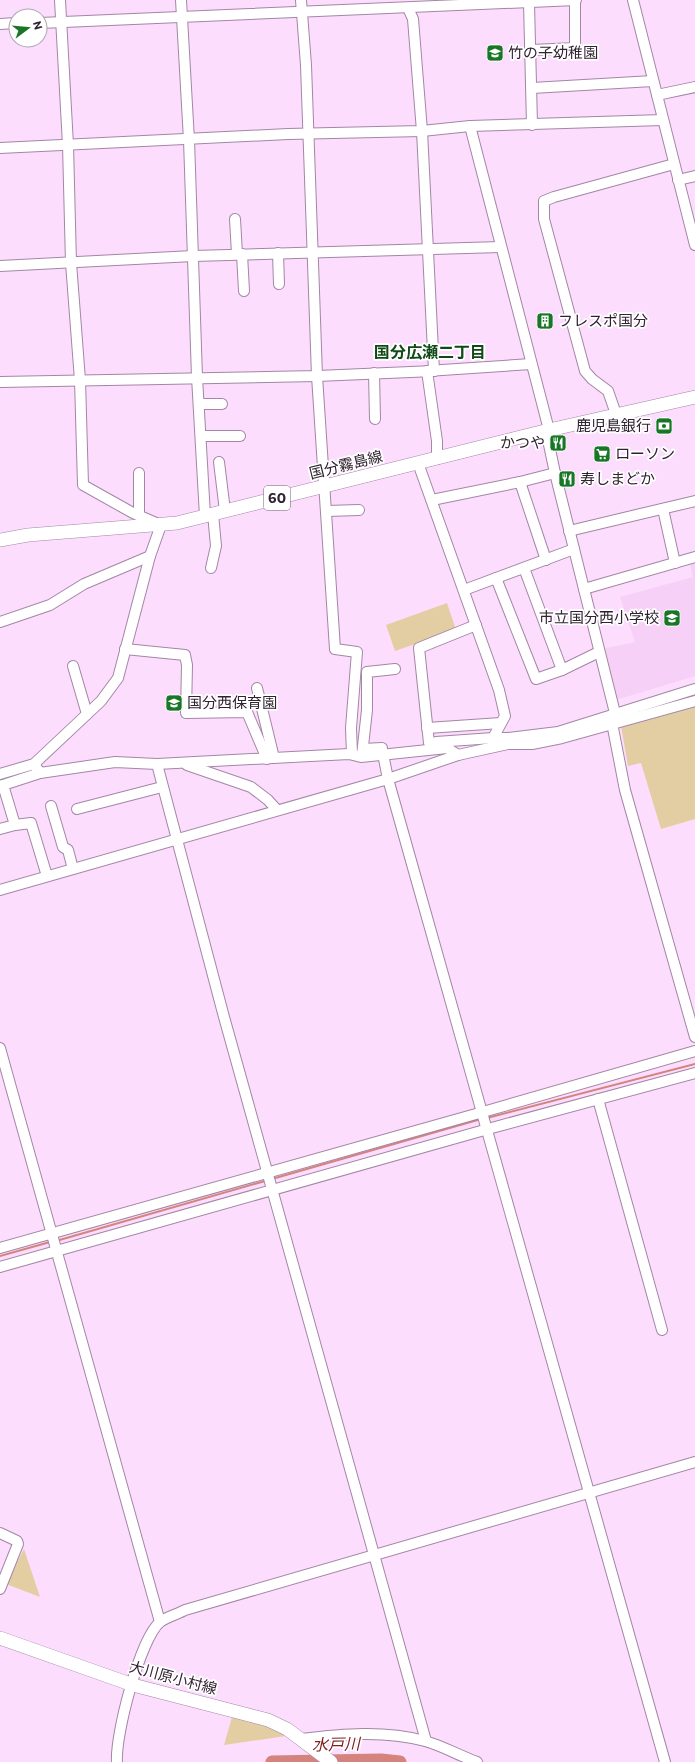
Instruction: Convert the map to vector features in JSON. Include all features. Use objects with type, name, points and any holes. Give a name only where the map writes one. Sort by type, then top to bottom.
[{"type":"main road","name":"国分霧島線","points":[[0,540],[28,535],[161,525],[214,514],[549,430],[695,397]]},
{"type":"main road","name":"大川原小村線","points":[[0,1638],[133,1685],[268,1720],[287,1729],[331,1762]]},
{"type":"street","points":[[0,774],[34,764],[101,701],[118,678],[150,556],[161,525],[139,516],[83,485],[80,380],[71,263],[68,145],[60,0]]},
{"type":"street","points":[[181,0],[189,140],[197,377],[201,436],[214,514],[216,546],[211,568]]},
{"type":"street","points":[[301,0],[308,134],[317,376],[336,649],[357,652],[351,728],[359,754]]},
{"type":"street","points":[[48,22],[575,0],[575,48],[532,50]]},
{"type":"street","points":[[633,0],[695,245]]},
{"type":"street","points":[[529,2],[532,50],[532,125]]},
{"type":"street","points":[[408,8],[413,19],[422,131],[434,371]]},
{"type":"street","points":[[532,88],[653,81]]},
{"type":"street","points":[[657,95],[695,87]]},
{"type":"street","points":[[0,148],[308,134],[422,131],[470,126],[663,120]]},
{"type":"street","points":[[470,126],[549,430],[548,440],[555,473],[599,652],[613,718],[625,790],[695,1037]]},
{"type":"street","points":[[616,414],[608,391],[592,379],[585,371],[544,219],[544,201],[674,164]]},
{"type":"street","points":[[678,180],[695,176]]},
{"type":"street","points":[[235,219],[244,291]]},
{"type":"street","points":[[0,266],[239,254],[501,247]]},
{"type":"street","points":[[278,253],[279,284]]},
{"type":"street","points":[[0,382],[197,377],[317,376],[434,371],[531,364]]},
{"type":"street","points":[[434,371],[427,371],[437,441],[437,459]]},
{"type":"street","points":[[374,373],[375,418]]},
{"type":"street","points":[[199,404],[222,404]]},
{"type":"street","points":[[201,436],[240,436]]},
{"type":"street","points":[[214,514],[219,462]]},
{"type":"street","points":[[418,463],[499,690],[504,716],[493,738]]},
{"type":"street","points":[[432,500],[520,482],[555,473]]},
{"type":"street","points":[[139,474],[139,516]]},
{"type":"street","points":[[520,482],[546,560]]},
{"type":"street","points":[[569,531],[695,501]]},
{"type":"street","points":[[663,509],[676,563]]},
{"type":"street","points":[[327,511],[359,510]]},
{"type":"street","points":[[464,590],[574,549]]},
{"type":"street","points":[[0,622],[50,605],[84,584],[150,556]]},
{"type":"street","points":[[584,589],[695,557]]},
{"type":"street","points":[[524,568],[562,670]]},
{"type":"street","points":[[496,578],[536,678],[562,670],[599,652]]},
{"type":"street","points":[[429,743],[419,648],[476,625]]},
{"type":"street","points":[[125,649],[184,656],[187,665],[186,713],[247,712],[271,759]]},
{"type":"street","points":[[73,666],[87,714]]},
{"type":"street","points":[[359,754],[367,710],[367,672],[395,669]]},
{"type":"street","points":[[257,688],[271,759]]},
{"type":"street","points":[[15,825],[1,786],[40,773],[115,762],[157,764],[175,762],[383,754],[493,738],[532,744],[562,738],[695,689]]},
{"type":"street","points":[[613,718],[695,701]]},
{"type":"street","points":[[427,728],[501,723]]},
{"type":"street","points":[[0,888],[73,869],[388,779],[458,755],[508,741]]},
{"type":"street","points":[[359,754],[429,743],[447,744],[458,755]]},
{"type":"street","points":[[383,754],[388,779],[664,1762]]},
{"type":"street","points":[[175,762],[195,766],[251,788],[268,800],[277,810]]},
{"type":"street","points":[[34,764],[40,773]]},
{"type":"street","points":[[157,764],[176,840],[268,1175],[426,1741]]},
{"type":"street","points":[[77,809],[162,787]]},
{"type":"street","points":[[51,806],[63,847],[68,850],[73,869]]},
{"type":"street","points":[[0,829],[31,823],[47,876]]},
{"type":"street","points":[[0,1048],[4,1081],[53,1235],[160,1622]]},
{"type":"street","points":[[0,1248],[53,1235],[268,1175],[483,1114],[695,1051]]},
{"type":"street","points":[[0,1267],[487,1128],[695,1073]]},
{"type":"street","points":[[598,1099],[662,1330]]},
{"type":"street","points":[[117,1757],[123,1715],[145,1643],[160,1622],[185,1610],[695,1462]]},
{"type":"street","points":[[0,1533],[18,1544],[0,1589]]},
{"type":"street","points":[[303,1741],[341,1734],[381,1734],[426,1741],[477,1762]]},
{"type":"shaded area","points":[[695,560],[695,676],[616,700],[602,649],[635,642],[620,597],[693,577],[689,561]]},
{"type":"shaded area","points":[[447,603],[456,630],[395,651],[386,625]]},
{"type":"shaded area","points":[[695,706],[695,819],[661,829],[641,763],[628,766],[621,726]]},
{"type":"shaded area","points":[[24,1549],[40,1597],[6,1584]]},
{"type":"shaded area","points":[[232,1717],[270,1727],[286,1736],[224,1745]]},
{"type":"waterway","points":[[487,1118],[695,1064]]},
{"type":"waterway","points":[[272,1179],[481,1119]]},
{"type":"waterway","points":[[56,1241],[265,1181]]},
{"type":"waterway","points":[[0,1256],[50,1242]]},
{"type":"waterway","name":"水戸川","points":[[272,1762],[381,1760],[400,1762]]},
{"type":"place","name":"竹の子幼稚園","points":[[495,53]]},
{"type":"place","name":"フレスポ国分","points":[[545,321]]},
{"type":"place","name":"鹿児島銀行","points":[[664,426]]},
{"type":"place","name":"かつや","points":[[558,443]]},
{"type":"place","name":"ローソン","points":[[602,454]]},
{"type":"place","name":"寿しまどか","points":[[567,479]]},
{"type":"place","name":"市立国分西小学校","points":[[672,618]]},
{"type":"place","name":"国分西保育園","points":[[174,703]]},
{"type":"district","name":"国分広瀬二丁目","points":[[430,352]]}]
